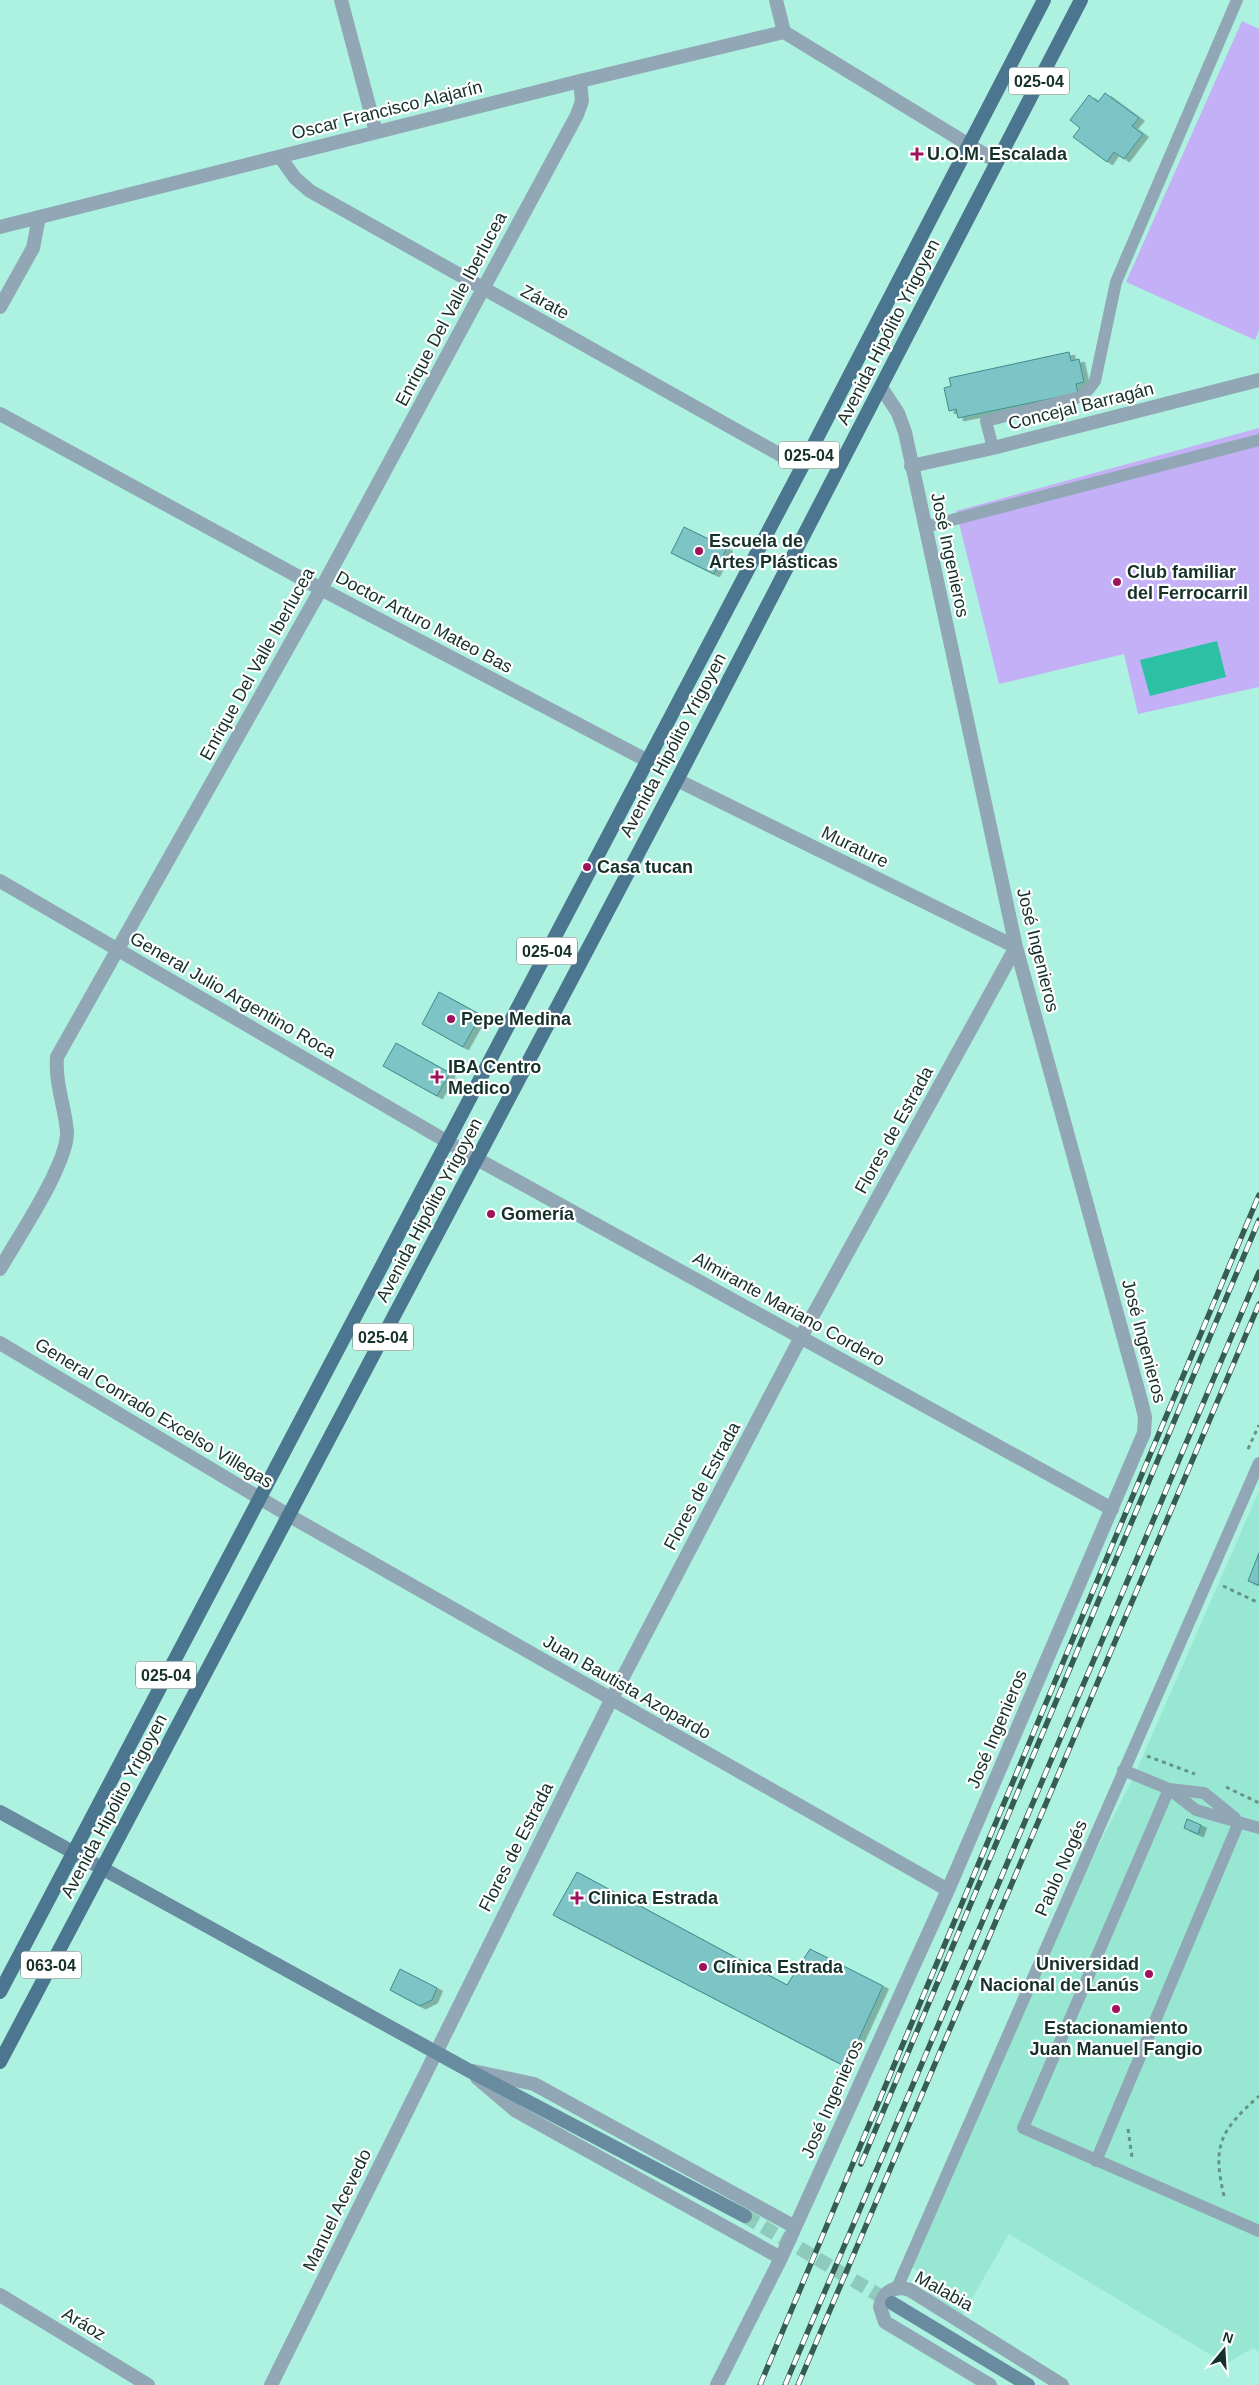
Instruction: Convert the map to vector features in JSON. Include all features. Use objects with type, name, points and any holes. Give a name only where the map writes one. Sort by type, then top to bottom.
[{"type":"main road","name":"Avenida Hipólito Yrigoyen","points":[[0,1992],[648,761],[1044,0]]},
{"type":"main road","name":"Avenida Hipólito Yrigoyen","points":[[0,2062],[677,780],[1081,0]]},
{"type":"main road","points":[[0,1812],[468,2070],[745,2216]]},
{"type":"main road","name":"Malabia","points":[[892,2303],[1028,2385]]},
{"type":"street","points":[[341,0],[376,132]]},
{"type":"street","points":[[776,0],[784,32],[969,147],[997,162]]},
{"type":"street","name":"Oscar Francisco Alajarín","points":[[0,227],[580,80],[784,32]]},
{"type":"street","name":"Enrique Del Valle Iberlucea","points":[[0,1269],[52,1178],[64,1152],[67,1132],[56,1071],[57,1057],[321,589],[577,115],[582,100],[580,80]]},
{"type":"street","name":"Zárate","points":[[280,156],[295,178],[310,192],[802,467]]},
{"type":"street","points":[[0,307],[33,248],[39,217]]},
{"type":"street","name":"Concejal Barragán","points":[[911,466],[993,448],[1259,380]]},
{"type":"street","name":"José Ingenieros","points":[[718,2385],[781,2258],[948,1890],[1144,1433],[1145,1417],[1016,947],[905,432],[900,419],[881,387]]},
{"type":"street","name":"Doctor Arturo Mateo Bas","points":[[0,414],[321,589],[648,761]]},
{"type":"street","name":"Murature","points":[[677,780],[1016,947]]},
{"type":"street","name":"General Julio Argentino Roca","points":[[0,881],[447,1141]]},
{"type":"street","name":"Flores de Estrada","points":[[436,2051],[611,1700],[801,1337],[1016,947]]},
{"type":"street","name":"Almirante Mariano Cordero","points":[[447,1141],[1112,1509]]},
{"type":"street","name":"General Conrado Excelso Villegas","points":[[0,1343],[288,1515]]},
{"type":"street","name":"Juan Bautista Azopardo","points":[[288,1515],[948,1890]]},
{"type":"street","name":"Manuel Acevedo","points":[[271,2385],[436,2051]]},
{"type":"street","points":[[468,2070],[534,2084],[795,2227]]},
{"type":"street","points":[[468,2070],[516,2112],[781,2258]]},
{"type":"street","name":"Malabia","points":[[990,2385],[884,2322],[880,2307],[885,2294],[897,2288],[910,2290],[1062,2385]]},
{"type":"street","name":"Aráoz","points":[[0,2295],[148,2385]]},
{"type":"lane","points":[[993,448],[986,421],[1080,397],[1089,390],[1094,381],[1116,282],[1237,0]]},
{"type":"lane","points":[[924,527],[1259,440]]},
{"type":"lane","name":"Pablo Nogés","points":[[897,2288],[1259,1463]]},
{"type":"lane","points":[[1123,1770],[1169,1789],[1196,1810],[1259,1828]]},
{"type":"lane","points":[[1169,1789],[1204,1793],[1239,1822]]},
{"type":"lane","points":[[1169,1789],[1023,2128],[1259,2231]]},
{"type":"lane","points":[[1096,2161],[1239,1822]]},
{"type":"path","points":[[1219,1584],[1259,1602]]},
{"type":"path","points":[[1224,2196],[1220,2179],[1218,2153],[1222,2137],[1241,2112],[1259,2096]]},
{"type":"path","points":[[1123,2097],[1132,2158]]},
{"type":"path","points":[[1215,2193],[1233,2200]]},
{"type":"shaded area","points":[[1242,21],[1259,29],[1259,330],[1255,340],[1126,282]]},
{"type":"shaded area","name":"Club familiar del Ferrocarril","points":[[1259,428],[1259,687],[1138,714],[1124,654],[999,684],[956,511]]},
{"type":"shaded area","points":[[1217,641],[1226,677],[1150,696],[1140,660]]},
{"type":"shaded area","name":"Universidad Nacional de Lanús","points":[[1259,1491],[1259,2352],[1253,2348],[1226,2364],[1009,2234],[961,2318],[929,2298],[933,2280],[910,2266],[1069,1903],[1135,1774]]},
{"type":"building","points":[[1105,93],[1139,118],[1132,126],[1143,134],[1124,159],[1114,152],[1107,162],[1073,137],[1080,128],[1070,120],[1089,95],[1098,102]]},
{"type":"building","points":[[1069,352],[1071,361],[1079,359],[1084,382],[1076,384],[1078,393],[958,418],[956,409],[949,411],[944,388],[951,386],[949,378]]},
{"type":"building","name":"Escuela de Artes Plásticas","points":[[684,527],[727,548],[714,574],[671,553]]},
{"type":"building","name":"Pepe Medina","points":[[439,992],[481,1015],[463,1047],[422,1024]]},
{"type":"building","points":[[396,1043],[450,1073],[437,1096],[383,1066]]},
{"type":"building","points":[[1259,1553],[1259,1585],[1248,1581]]},
{"type":"building","points":[[1187,1819],[1201,1825],[1198,1834],[1184,1828]]},
{"type":"building","name":"Clínica Estrada","points":[[577,1872],[787,1985],[810,1949],[883,1986],[846,2067],[553,1915]]},
{"type":"building","points":[[400,1969],[437,1988],[432,2000],[420,2006],[390,1990]]},
{"type":"tunnel","points":[[745,2216],[892,2303]]},
{"type":"railway","points":[[760,2385],[1259,1195]]},
{"type":"railway","points":[[861,2164],[1259,1220]]},
{"type":"railway","points":[[785,2385],[1259,1272]]},
{"type":"railway","points":[[798,2385],[1259,1304]]},
{"type":"place","name":"U.O.M. Escalada","points":[[917,154]]},
{"type":"place","name":"Escuela de Artes Plásticas","points":[[699,551]]},
{"type":"place","name":"Club familiar del Ferrocarril","points":[[1117,582]]},
{"type":"place","name":"Casa tucan","points":[[587,867]]},
{"type":"place","name":"Pepe Medina","points":[[451,1019]]},
{"type":"place","name":"IBA Centro Medico","points":[[437,1077]]},
{"type":"place","name":"Gomería","points":[[491,1214]]},
{"type":"place","name":"Clinica Estrada","points":[[577,1898]]},
{"type":"place","name":"Clínica Estrada","points":[[703,1967]]},
{"type":"place","name":"Universidad Nacional de Lanús","points":[[1149,1974]]},
{"type":"place","name":"Estacionamiento Juan Manuel Fangio","points":[[1116,2009]]}]
